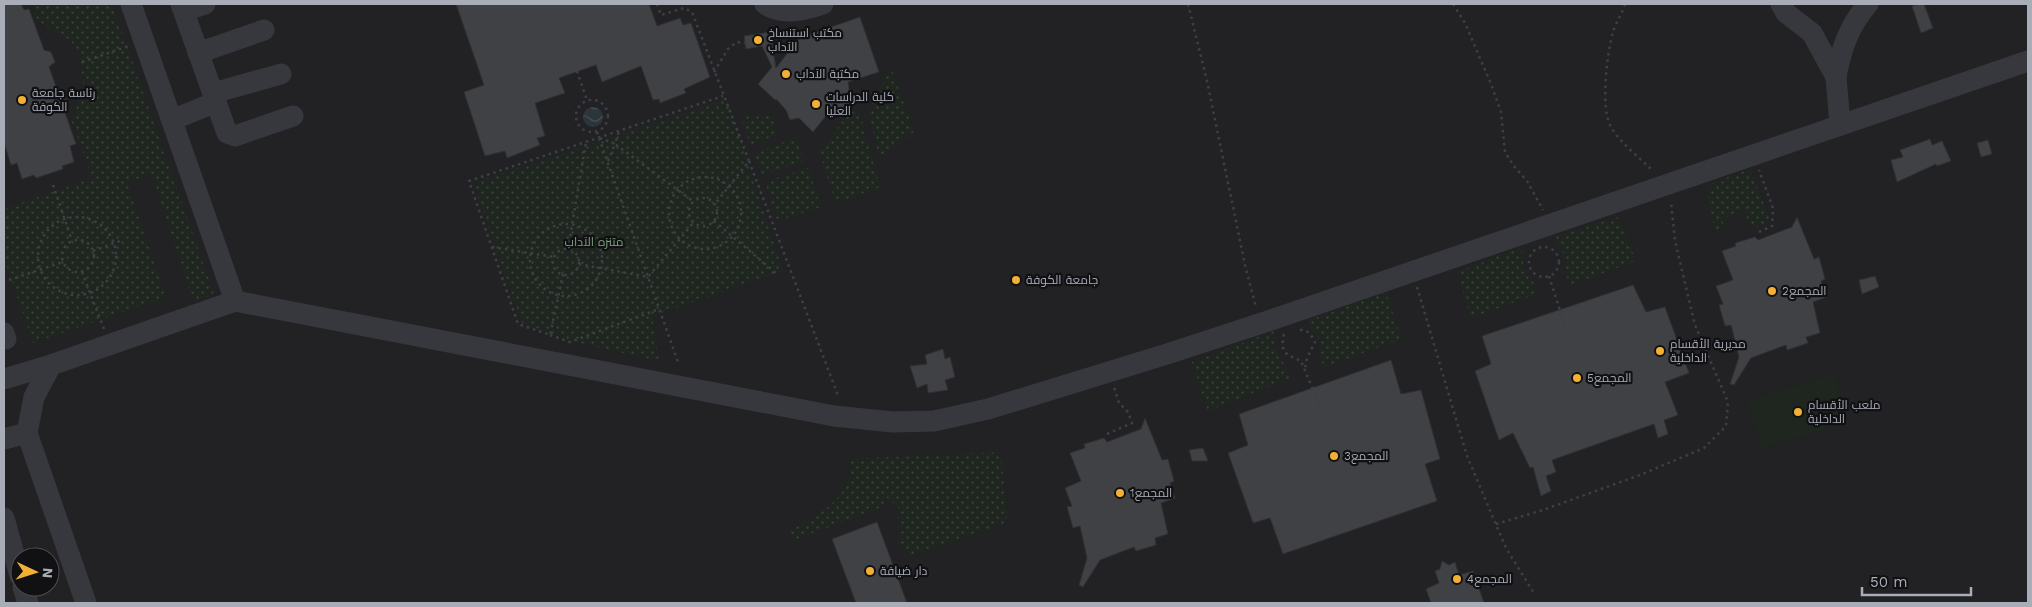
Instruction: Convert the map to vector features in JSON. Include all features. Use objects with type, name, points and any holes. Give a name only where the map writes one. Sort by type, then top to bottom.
[{"type":"street","points":[[131,4],[235,301]]},
{"type":"street","points":[[205,4],[182,8],[227,133],[231,136],[293,116]]},
{"type":"street","points":[[765,4],[771,8],[788,12],[823,4]]},
{"type":"street","points":[[1780,4],[1786,13],[1812,33],[1836,77]]},
{"type":"street","points":[[1840,124],[1836,77],[1840,53],[1849,30],[1868,4]]},
{"type":"street","points":[[198,53],[264,30]]},
{"type":"street","points":[[4,379],[51,365],[235,301],[834,416],[893,422],[934,421],[988,409],[1167,354],[2028,61]]},
{"type":"street","points":[[172,120],[214,98],[281,74]]},
{"type":"street","points":[[51,365],[34,397],[27,433],[86,603]]},
{"type":"street","points":[[4,439],[27,433]]},
{"type":"street","points":[[4,518],[12,547]]},
{"type":"path","points":[[657,4],[661,14],[684,8],[692,12],[841,403]]},
{"type":"path","points":[[1188,4],[1207,81],[1245,265],[1261,323]]},
{"type":"path","points":[[1453,4],[1465,23],[1501,112],[1505,152],[1536,196],[1550,225]]},
{"type":"path","points":[[1496,524],[1543,510],[1649,471],[1704,448],[1726,426],[1728,402],[1696,325],[1675,241],[1669,184],[1623,142],[1610,126],[1605,106],[1606,80],[1613,32],[1625,4]]},
{"type":"path","points":[[82,62],[144,41]]},
{"type":"path","points":[[714,72],[728,48],[737,42],[745,43]]},
{"type":"path","points":[[577,71],[587,100]]},
{"type":"path","points":[[659,309],[570,342],[518,324],[469,181],[723,96]]},
{"type":"path","points":[[587,100],[598,101],[603,104],[608,114],[606,125],[597,132],[582,130],[576,121],[576,111],[582,102],[587,100]]},
{"type":"path","points":[[607,161],[619,131]]},
{"type":"path","points":[[597,132],[679,365]]},
{"type":"path","points":[[599,137],[615,144],[694,202]]},
{"type":"path","points":[[568,249],[586,142]]},
{"type":"path","points":[[715,204],[749,161]]},
{"type":"path","points":[[1758,168],[1762,173],[1773,208],[1772,226],[1759,232]]},
{"type":"path","points":[[700,177],[713,178],[729,186],[738,199],[740,212],[738,225],[732,236],[720,245],[707,248],[693,246],[680,238],[672,226],[669,211],[673,196],[677,190],[688,181],[700,177]]},
{"type":"path","points":[[53,185],[72,241]]},
{"type":"path","points":[[702,198],[711,200],[715,204],[717,212],[714,221],[707,226],[694,222],[691,219],[690,210],[694,202],[702,198]]},
{"type":"path","points":[[81,217],[93,220],[104,227],[115,243],[116,263],[112,275],[104,286],[91,294],[81,296],[68,295],[56,290],[46,281],[40,270],[38,257],[40,244],[46,232],[64,219],[81,217]]},
{"type":"path","points":[[714,221],[777,274]]},
{"type":"path","points":[[648,277],[694,222]]},
{"type":"path","points":[[558,225],[572,225],[585,230],[595,240],[601,254],[601,268],[594,282],[582,293],[566,297],[558,296],[546,290],[536,281],[530,268],[530,253],[536,240],[545,231],[558,225]]},
{"type":"path","points":[[93,251],[123,240]]},
{"type":"path","points":[[72,241],[84,241],[93,251],[93,262],[87,270],[82,272],[68,269],[63,262],[63,251],[72,241]]},
{"type":"path","points":[[492,246],[554,257]]},
{"type":"path","points":[[1545,247],[1554,251],[1559,260],[1558,270],[1549,276],[1541,277],[1530,268],[1530,258],[1535,250],[1545,247]]},
{"type":"path","points":[[572,250],[578,256],[579,264],[575,271],[563,274],[554,266],[554,257],[560,251],[572,250]]},
{"type":"path","points":[[9,280],[63,262]]},
{"type":"path","points":[[579,264],[648,277]]},
{"type":"path","points":[[1413,271],[1468,456],[1506,548],[1535,595]]},
{"type":"path","points":[[82,272],[109,345]]},
{"type":"path","points":[[550,335],[563,274]]},
{"type":"path","points":[[1549,276],[1569,338]]},
{"type":"path","points":[[1295,330],[1303,330],[1312,335],[1316,342],[1307,358],[1305,370]]},
{"type":"path","points":[[1289,332],[1284,333],[1282,345],[1284,353],[1290,358],[1301,360],[1326,421]]},
{"type":"path","points":[[1107,434],[1132,423],[1128,412],[1119,403],[1114,386]]},
{"type":"shaded area","name":"جامعة الكوفة","points":[[4,4],[2028,4],[2028,603],[4,603]]},
{"type":"green space","points":[[31,4],[112,4],[214,294],[193,302],[152,174],[127,183],[166,297],[33,343],[4,258],[4,209],[92,178],[72,122],[80,93],[84,89],[80,56],[70,39],[64,38],[37,20]]},
{"type":"green space","points":[[891,68],[914,132],[879,157],[868,111]]},
{"type":"green space","name":"متنزه الآداب","points":[[727,99],[783,271],[652,316],[659,361],[575,342],[522,323],[473,183]]},
{"type":"green space","points":[[856,109],[859,110],[880,187],[836,203],[819,152],[848,114]]},
{"type":"green space","points":[[741,115],[772,116],[777,135],[750,145]]},
{"type":"green space","points":[[796,137],[805,161],[766,174],[761,173],[753,154]]},
{"type":"green space","points":[[808,168],[821,207],[777,221],[766,184],[767,181]]},
{"type":"green space","points":[[1748,169],[1751,172],[1769,218],[1766,224],[1755,228],[1749,224],[1744,210],[1722,219],[1724,228],[1715,231],[1708,199],[1709,185]]},
{"type":"green space","points":[[1618,217],[1636,261],[1570,285],[1565,271],[1564,254],[1556,244],[1554,237]]},
{"type":"green space","points":[[1520,248],[1523,255],[1523,267],[1527,276],[1533,281],[1537,294],[1471,318],[1457,272]]},
{"type":"green space","points":[[1386,292],[1401,339],[1324,367],[1319,354],[1318,337],[1309,327],[1307,321]]},
{"type":"green space","points":[[1273,331],[1276,338],[1276,351],[1280,360],[1285,364],[1290,378],[1208,411],[1192,362]]},
{"type":"green space","name":"ملعب الأقسام الداخلية","points":[[1835,374],[1848,422],[1762,448],[1747,401]]},
{"type":"green space","points":[[1001,452],[1007,519],[1003,524],[909,556],[899,544],[898,506],[886,497],[882,507],[794,540],[790,537],[790,531],[823,511],[841,494],[847,484],[850,472],[850,459]]},
{"type":"water","points":[[589,107],[597,107],[603,113],[603,121],[597,127],[589,127],[583,121],[583,113]]},
{"type":"building","name":"رئاسة جامعة الكوفة","points":[[4,4],[21,4],[24,10],[29,9],[44,50],[51,52],[55,62],[49,67],[57,89],[64,91],[67,101],[62,104],[76,144],[70,146],[74,162],[62,166],[63,169],[36,178],[34,175],[22,179],[17,163],[11,165],[4,143]]},
{"type":"building","points":[[456,4],[649,4],[657,26],[680,18],[683,25],[691,23],[710,77],[684,89],[686,93],[660,103],[659,99],[653,100],[641,66],[602,82],[596,65],[559,78],[565,93],[535,103],[545,136],[537,138],[540,145],[507,158],[505,151],[485,156],[464,92],[484,85]]},
{"type":"building","points":[[1924,4],[1933,28],[1921,33],[1912,6]]},
{"type":"building","points":[[860,17],[879,72],[848,82],[852,109],[829,112],[813,132],[799,118],[790,120],[786,110],[758,84],[772,67],[762,46],[746,49],[744,36],[770,32],[776,68],[799,38]]},
{"type":"building","points":[[1930,139],[1932,145],[1942,141],[1951,161],[1937,166],[1936,164],[1897,182],[1891,160],[1903,157],[1900,150]]},
{"type":"building","points":[[1988,140],[1992,154],[1981,157],[1977,143]]},
{"type":"building","name":"المجمع2","points":[[1797,217],[1814,259],[1819,257],[1825,279],[1821,281],[1827,297],[1813,302],[1820,333],[1806,337],[1808,343],[1787,350],[1786,345],[1751,358],[1734,385],[1730,384],[1739,357],[1731,325],[1725,326],[1719,305],[1723,304],[1716,286],[1733,280],[1722,251],[1736,246],[1735,243],[1755,237],[1758,240],[1792,227]]},
{"type":"building","points":[[1875,276],[1879,287],[1862,294],[1859,280]]},
{"type":"building","name":"المجمع5","points":[[1633,285],[1646,312],[1665,307],[1689,373],[1665,382],[1678,415],[1664,420],[1668,434],[1658,438],[1654,424],[1552,460],[1556,472],[1546,476],[1551,491],[1541,496],[1533,467],[1530,468],[1513,433],[1499,440],[1475,371],[1491,364],[1482,336]]},
{"type":"building","points":[[943,349],[945,359],[950,357],[955,377],[945,380],[948,390],[928,393],[927,384],[917,388],[910,366],[927,364],[925,355]]},
{"type":"building","name":"المجمع3","points":[[1391,360],[1401,394],[1421,390],[1440,459],[1425,464],[1437,501],[1283,554],[1270,518],[1253,523],[1228,453],[1248,445],[1239,414]]},
{"type":"building","name":"المجمع1","points":[[1145,418],[1162,460],[1168,459],[1174,481],[1170,483],[1175,498],[1161,503],[1168,534],[1155,538],[1156,545],[1136,551],[1134,547],[1100,560],[1083,587],[1079,585],[1087,558],[1080,526],[1073,528],[1067,507],[1072,506],[1065,488],[1081,481],[1070,453],[1085,448],[1084,444],[1104,438],[1107,442],[1141,429]]},
{"type":"building","points":[[1203,448],[1208,461],[1192,461],[1189,450]]},
{"type":"building","name":"دار ضيافة","points":[[877,522],[907,603],[856,603],[832,539]]},
{"type":"building","name":"المجمع4","points":[[1442,561],[1449,565],[1455,562],[1459,575],[1473,571],[1484,603],[1431,603],[1426,589],[1439,583],[1435,571],[1440,569]]},
{"type":"place","name":"مكتب استنساخ الآداب","points":[[758,40]]},
{"type":"place","name":"مكتبة الآداب","points":[[786,74]]},
{"type":"place","name":"رئاسة جامعة الكوفة","points":[[22,100]]},
{"type":"place","name":"كلية الدراسات العليا","points":[[816,104]]},
{"type":"place","name":"جامعة الكوفة","points":[[1016,280]]},
{"type":"place","name":"المجمع2","points":[[1772,291]]},
{"type":"place","name":"مديرية الأقسام الداخلية","points":[[1660,351]]},
{"type":"place","name":"المجمع5","points":[[1577,378]]},
{"type":"place","name":"ملعب الأقسام الداخلية","points":[[1798,412]]},
{"type":"place","name":"المجمع3","points":[[1334,456]]},
{"type":"place","name":"المجمع1","points":[[1120,493]]},
{"type":"place","name":"دار ضيافة","points":[[870,571]]},
{"type":"place","name":"المجمع4","points":[[1457,579]]}]
